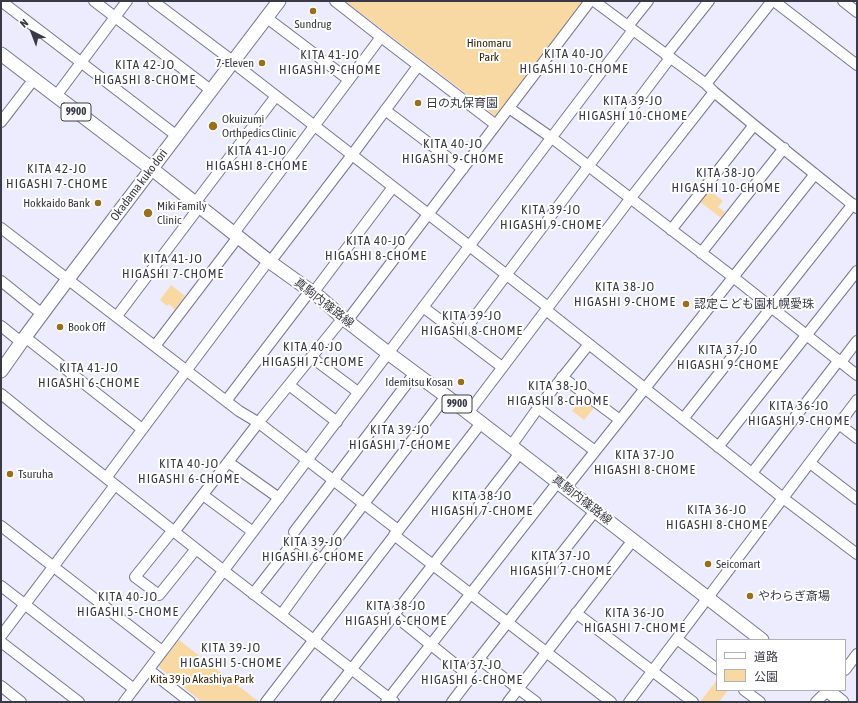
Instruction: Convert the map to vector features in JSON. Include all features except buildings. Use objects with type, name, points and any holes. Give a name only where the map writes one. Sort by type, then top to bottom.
[{"type":"main road","name":"Okadama kuko dori","points":[[1,371],[68,279],[279,1]]},
{"type":"main road","name":"真駒内篠路線","points":[[1,54],[761,639]]},
{"type":"main road","points":[[828,691],[842,702]]},
{"type":"street","points":[[1,1],[81,64],[177,136]]},
{"type":"street","points":[[94,1],[212,91]]},
{"type":"street","points":[[56,96],[127,1]]},
{"type":"street","points":[[153,1],[234,62],[314,126],[470,246],[645,389],[783,498],[857,554]]},
{"type":"street","points":[[335,1],[496,125]]},
{"type":"street","points":[[196,549],[159,595],[135,577],[174,531],[311,357],[345,319],[428,214],[590,1]]},
{"type":"street","points":[[594,1],[706,84],[754,125],[855,206],[683,419]]},
{"type":"street","points":[[124,702],[552,138],[631,28],[648,1]]},
{"type":"street","points":[[461,335],[589,167],[709,1]]},
{"type":"street","points":[[706,84],[773,1],[857,65]]},
{"type":"street","points":[[843,1],[857,12]]},
{"type":"street","points":[[267,18],[349,80]]},
{"type":"street","points":[[155,346],[380,37]]},
{"type":"street","points":[[106,478],[418,66]]},
{"type":"street","points":[[1,121],[34,79]]},
{"type":"street","points":[[468,413],[630,199],[714,92]]},
{"type":"street","points":[[116,316],[276,96]]},
{"type":"street","points":[[509,108],[552,138],[772,307],[857,375]]},
{"type":"street","points":[[386,110],[463,169]]},
{"type":"street","points":[[671,230],[754,125]]},
{"type":"street","points":[[701,253],[784,148]]},
{"type":"street","points":[[1,394],[253,594],[352,669],[390,701],[430,645],[471,594],[562,485],[596,451],[815,174]]},
{"type":"street","points":[[226,401],[393,187]]},
{"type":"street","points":[[1,228],[239,411],[259,423],[308,460],[364,504],[433,566],[611,702]]},
{"type":"street","points":[[718,446],[857,271]]},
{"type":"street","points":[[1,281],[42,314]]},
{"type":"street","points":[[423,307],[502,367]]},
{"type":"street","points":[[1,326],[23,339],[142,429]]},
{"type":"street","points":[[752,473],[836,364],[857,341]]},
{"type":"street","points":[[326,702],[433,566],[516,450],[538,408],[589,344]]},
{"type":"street","points":[[311,357],[358,392]]},
{"type":"street","points":[[294,532],[415,373]]},
{"type":"street","points":[[562,377],[620,420]]},
{"type":"street","points":[[289,385],[336,422]]},
{"type":"street","points":[[281,615],[446,396]]},
{"type":"street","points":[[629,702],[857,400]]},
{"type":"street","points":[[538,408],[596,451]]},
{"type":"street","points":[[266,702],[481,423]]},
{"type":"street","points":[[839,424],[857,438]]},
{"type":"street","points":[[228,462],[279,498]]},
{"type":"street","points":[[810,463],[857,499]]},
{"type":"street","points":[[1,636],[115,485]]},
{"type":"street","points":[[203,494],[253,532]]},
{"type":"street","points":[[467,674],[595,511]]},
{"type":"street","points":[[1,526],[162,651]]},
{"type":"street","points":[[253,594],[295,540],[321,560]]},
{"type":"street","points":[[508,702],[633,540]]},
{"type":"street","points":[[1,586],[134,689]]},
{"type":"street","points":[[576,613],[693,702]]},
{"type":"street","points":[[394,616],[471,677],[452,702]]},
{"type":"street","points":[[677,639],[716,668]]},
{"type":"street","points":[[1,642],[79,702]]},
{"type":"street","points":[[846,669],[857,654]]},
{"type":"street","points":[[479,659],[536,702]]},
{"type":"street","points":[[148,670],[190,702]]},
{"type":"street","points":[[1,686],[21,702]]},
{"type":"street","points":[[745,691],[760,702]]},
{"type":"street","points":[[816,702],[826,691]]},
{"type":"green space","name":"Hinomaru Park","points":[[345,1],[582,1],[585,3],[498,118]]},
{"type":"green space","points":[[708,189],[723,201],[718,207],[725,212],[721,218],[699,201]]},
{"type":"green space","points":[[171,285],[185,296],[175,310],[169,304],[167,306],[160,300]]},
{"type":"green space","points":[[582,398],[594,408],[584,420],[572,411]]},
{"type":"green space","name":"Kita 39 jo Akashiya Park","points":[[179,640],[258,702],[202,702],[160,668],[159,665]]},
{"type":"green space","points":[[716,681],[716,691],[727,691],[719,702],[700,702]]},
{"type":"place","name":"Sundrug","points":[[313,11]]},
{"type":"place","name":"7-Eleven","points":[[262,63]]},
{"type":"place","name":"日の丸保育園","points":[[418,103]]},
{"type":"place","name":"Okuizumi Orthpedics Clinic","points":[[213,126]]},
{"type":"place","name":"Hokkaido Bank","points":[[98,203]]},
{"type":"place","name":"Miki Family Clinic","points":[[148,213]]},
{"type":"place","name":"認定こども園札幌愛珠","points":[[686,304]]},
{"type":"place","name":"Book Off","points":[[60,327]]},
{"type":"place","name":"Idemitsu Kosan","points":[[461,382]]},
{"type":"place","name":"Tsuruha","points":[[10,474]]},
{"type":"place","name":"Seicomart","points":[[708,564]]},
{"type":"place","name":"やわらぎ斎場","points":[[750,596]]},
{"type":"district","name":"KITA 41-JO HIGASHI 9-CHOME","points":[[330,62]]},
{"type":"district","name":"KITA 40-JO HIGASHI 10-CHOME","points":[[574,62]]},
{"type":"district","name":"KITA 42-JO HIGASHI 8-CHOME","points":[[145,72]]},
{"type":"district","name":"KITA 39-JO HIGASHI 10-CHOME","points":[[633,108]]},
{"type":"district","name":"KITA 40-JO HIGASHI 9-CHOME","points":[[453,152]]},
{"type":"district","name":"KITA 41-JO HIGASHI 8-CHOME","points":[[257,158]]},
{"type":"district","name":"KITA 42-JO HIGASHI 7-CHOME","points":[[57,176]]},
{"type":"district","name":"KITA 38-JO HIGASHI 10-CHOME","points":[[726,180]]},
{"type":"district","name":"KITA 39-JO HIGASHI 9-CHOME","points":[[551,218]]},
{"type":"district","name":"KITA 40-JO HIGASHI 8-CHOME","points":[[376,248]]},
{"type":"district","name":"KITA 41-JO HIGASHI 7-CHOME","points":[[173,266]]},
{"type":"district","name":"KITA 38-JO HIGASHI 9-CHOME","points":[[625,294]]},
{"type":"district","name":"KITA 39-JO HIGASHI 8-CHOME","points":[[472,324]]},
{"type":"district","name":"KITA 40-JO HIGASHI 7-CHOME","points":[[313,354]]},
{"type":"district","name":"KITA 37-JO HIGASHI 9-CHOME","points":[[728,358]]},
{"type":"district","name":"KITA 41-JO HIGASHI 6-CHOME","points":[[89,376]]},
{"type":"district","name":"KITA 38-JO HIGASHI 8-CHOME","points":[[558,394]]},
{"type":"district","name":"KITA 36-JO HIGASHI 9-CHOME","points":[[799,414]]},
{"type":"district","name":"KITA 39-JO HIGASHI 7-CHOME","points":[[400,438]]},
{"type":"district","name":"KITA 37-JO HIGASHI 8-CHOME","points":[[645,462]]},
{"type":"district","name":"KITA 40-JO HIGASHI 6-CHOME","points":[[189,472]]},
{"type":"district","name":"KITA 38-JO HIGASHI 7-CHOME","points":[[482,504]]},
{"type":"district","name":"KITA 36-JO HIGASHI 8-CHOME","points":[[717,518]]},
{"type":"district","name":"KITA 39-JO HIGASHI 6-CHOME","points":[[313,550]]},
{"type":"district","name":"KITA 37-JO HIGASHI 7-CHOME","points":[[561,564]]},
{"type":"district","name":"KITA 40-JO HIGASHI 5-CHOME","points":[[128,604]]},
{"type":"district","name":"KITA 38-JO HIGASHI 6-CHOME","points":[[396,614]]},
{"type":"district","name":"KITA 36-JO HIGASHI 7-CHOME","points":[[635,620]]},
{"type":"district","name":"KITA 39-JO HIGASHI 5-CHOME","points":[[231,656]]},
{"type":"district","name":"KITA 37-JO HIGASHI 6-CHOME","points":[[472,672]]}]
